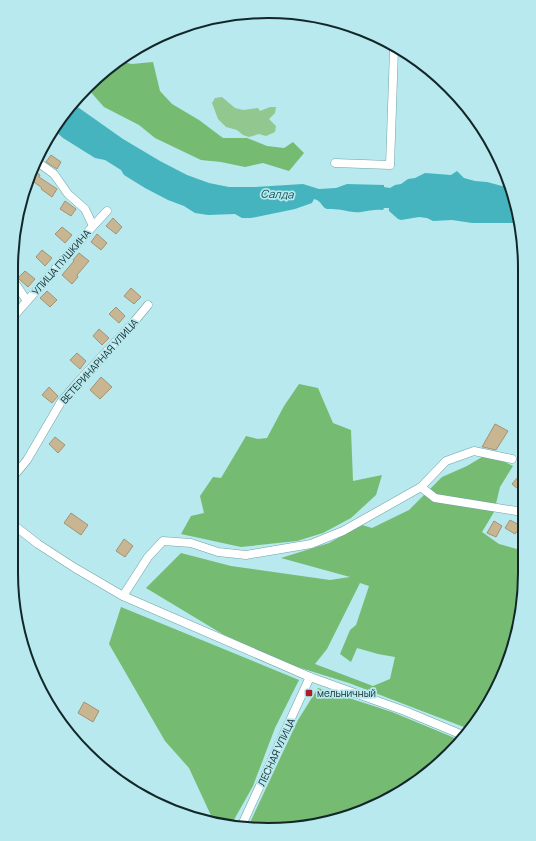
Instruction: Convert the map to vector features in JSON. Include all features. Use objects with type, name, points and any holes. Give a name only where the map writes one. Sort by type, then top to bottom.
[{"type":"street","points":[[335,163],[390,166],[394,52]]},
{"type":"street","points":[[41,164],[54,174],[68,194],[85,209],[93,226]]},
{"type":"street","name":"УЛИЦА ПУШКИНА","points":[[18,311],[107,211]]},
{"type":"street","points":[[18,288],[27,301]]},
{"type":"street","name":"ВЕТЕРИНАРНАЯ УЛИЦА","points":[[18,471],[28,460],[61,402],[148,305]]},
{"type":"street","points":[[123,596],[148,557],[163,541],[191,543],[218,552],[246,555],[311,544],[343,531],[421,487],[446,461],[474,451],[512,459]]},
{"type":"street","points":[[421,487],[435,498],[518,511]]},
{"type":"street","points":[[18,528],[38,544],[75,568],[123,596],[310,677],[459,734]]},
{"type":"street","name":"ЛЕСНАЯ УЛИЦА","points":[[244,822],[310,677]]},
{"type":"green space","points":[[153,62],[160,91],[172,104],[199,120],[223,138],[247,138],[267,146],[284,148],[293,142],[304,153],[289,171],[263,163],[245,167],[201,160],[155,138],[139,125],[104,107],[91,91],[125,63],[132,64]]},
{"type":"green space","points":[[222,97],[235,108],[243,110],[258,108],[260,111],[270,107],[276,107],[275,113],[269,119],[276,126],[275,132],[266,136],[259,134],[249,137],[243,135],[237,130],[226,127],[218,119],[212,103],[215,98]]},
{"type":"green space","points":[[299,384],[318,388],[333,423],[351,430],[353,481],[382,475],[376,495],[351,518],[323,533],[297,541],[241,547],[181,534],[191,516],[204,513],[200,496],[213,477],[221,478],[246,436],[258,439],[267,438],[284,406]]},
{"type":"green space","points":[[482,457],[499,459],[513,466],[500,487],[494,512],[482,532],[499,544],[518,548],[516,606],[505,653],[499,669],[485,698],[464,727],[349,683],[291,665],[224,635],[146,588],[181,553],[231,566],[330,580],[350,577],[281,558],[329,543],[362,525],[372,528],[409,510],[442,477],[467,466]],"holes":[[[360,583],[369,586],[356,625],[350,630],[340,654],[351,662],[357,648],[395,657],[390,679],[373,686],[315,664],[327,649]]]},
{"type":"green space","points":[[121,607],[299,680],[275,728],[253,786],[233,821],[211,816],[189,768],[165,741],[109,644]]},
{"type":"green space","points":[[318,688],[392,712],[456,738],[433,761],[407,781],[393,790],[364,804],[348,810],[301,821],[268,823],[250,822],[298,720]]},
{"type":"water","name":"Салда","points":[[77,107],[123,139],[160,161],[187,175],[209,183],[229,187],[303,184],[319,189],[336,188],[347,184],[384,185],[384,187],[390,188],[425,173],[451,175],[457,171],[464,178],[504,186],[514,223],[472,223],[452,220],[433,221],[427,218],[419,217],[401,220],[389,211],[389,208],[361,212],[326,209],[319,201],[314,199],[312,203],[295,209],[251,218],[242,218],[235,214],[208,215],[195,213],[184,206],[168,200],[145,188],[124,175],[121,170],[105,160],[95,158],[57,133]]},
{"type":"building","points":[[51,155],[61,162],[57,169],[46,162]]},
{"type":"building","points":[[37,173],[40,175],[39,177],[57,189],[52,197],[41,189],[42,188],[33,182]]},
{"type":"building","points":[[65,201],[76,209],[71,216],[60,209]]},
{"type":"building","points":[[113,218],[122,227],[116,234],[106,226]]},
{"type":"building","points":[[62,227],[72,235],[65,243],[55,234]]},
{"type":"building","points":[[97,234],[107,243],[101,250],[91,242]]},
{"type":"building","points":[[42,250],[52,258],[45,266],[36,257]]},
{"type":"building","points":[[79,253],[89,261],[77,275],[78,277],[72,284],[62,275]]},
{"type":"building","points":[[25,271],[35,279],[28,287],[18,278]]},
{"type":"building","points":[[131,288],[141,297],[134,304],[124,296]]},
{"type":"building","points":[[47,291],[57,300],[50,307],[40,298]]},
{"type":"building","points":[[116,307],[125,316],[119,323],[109,314]]},
{"type":"building","points":[[99,329],[109,338],[102,345],[93,336]]},
{"type":"building","points":[[77,353],[86,361],[80,369],[70,360]]},
{"type":"building","points":[[101,377],[112,387],[100,399],[90,390]]},
{"type":"building","points":[[49,387],[58,396],[52,403],[42,395]]},
{"type":"building","points":[[495,424],[508,431],[496,450],[482,447]]},
{"type":"building","points":[[55,437],[65,445],[58,453],[49,444]]},
{"type":"building","points":[[518,477],[518,489],[512,484]]},
{"type":"building","points":[[71,513],[88,525],[81,535],[64,523]]},
{"type":"building","points":[[510,520],[518,524],[518,530],[515,534],[505,528]]},
{"type":"building","points":[[494,521],[502,526],[496,537],[487,533]]},
{"type":"building","points":[[124,539],[133,546],[125,557],[116,551]]},
{"type":"building","points":[[84,702],[99,711],[93,722],[78,713]]},
{"type":"place","name":"мельничный","points":[[309,693]]}]
